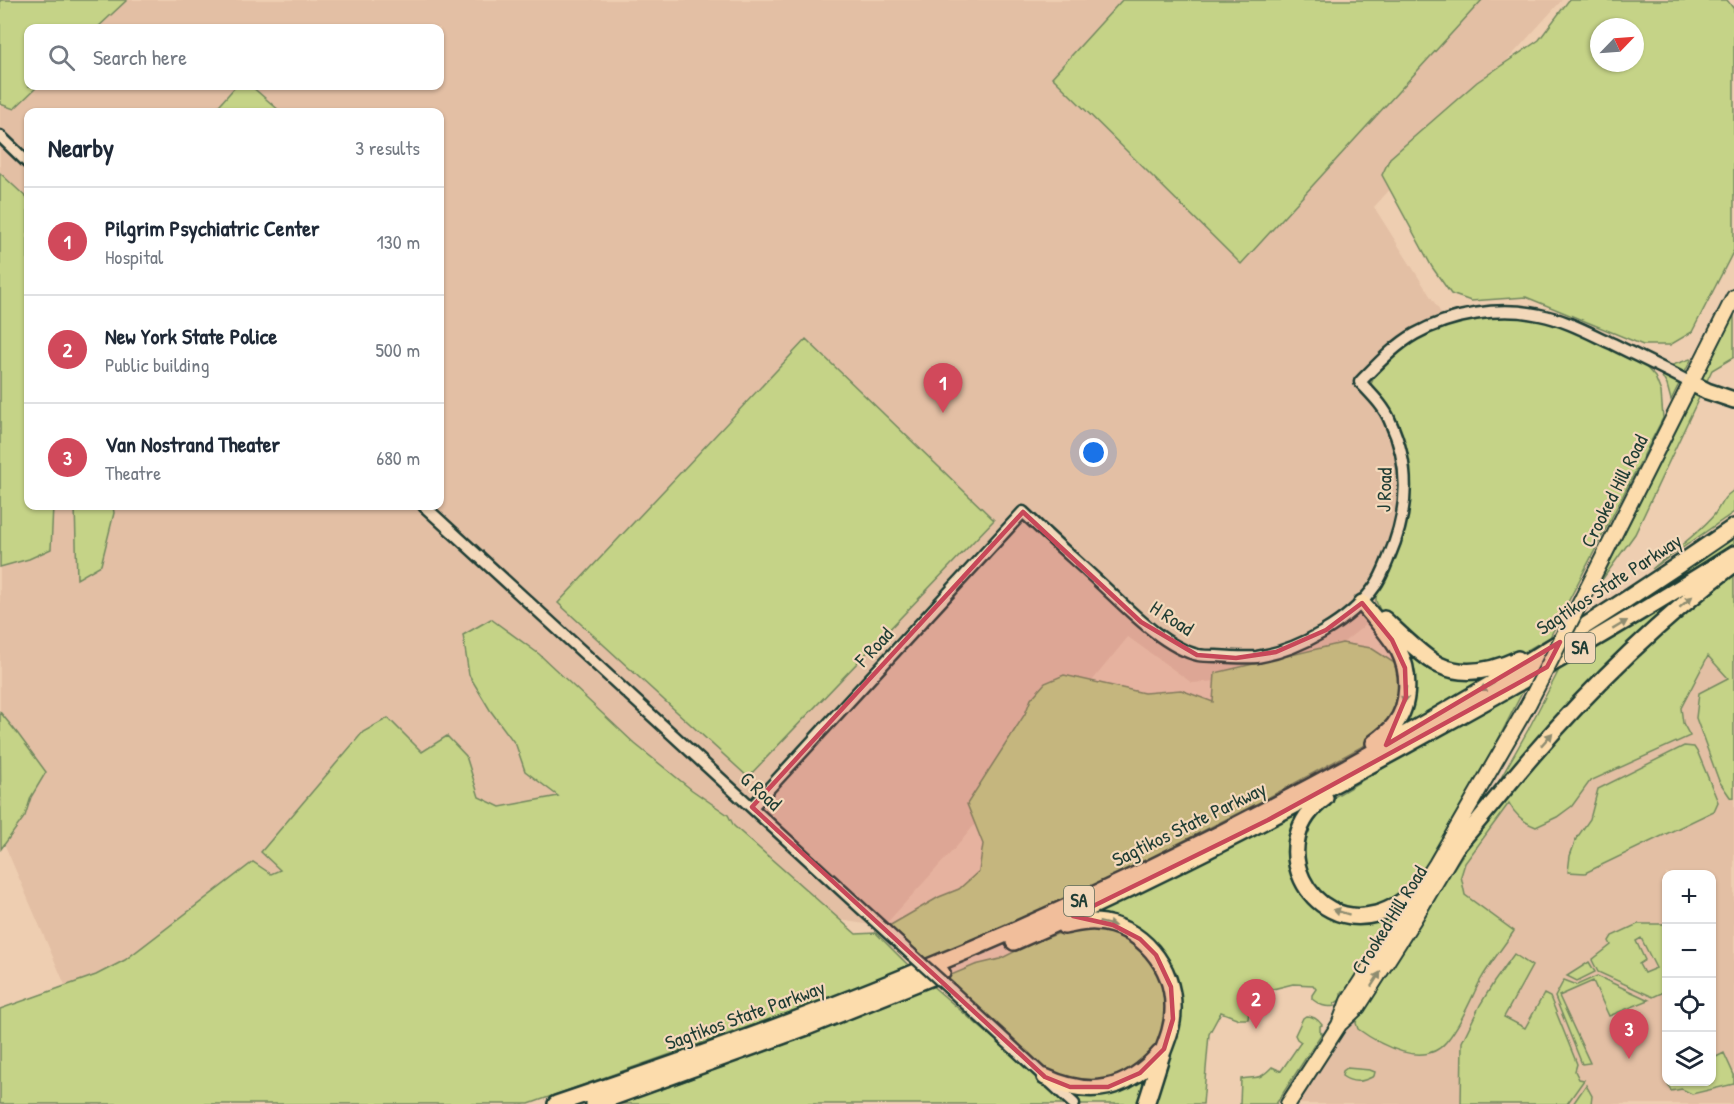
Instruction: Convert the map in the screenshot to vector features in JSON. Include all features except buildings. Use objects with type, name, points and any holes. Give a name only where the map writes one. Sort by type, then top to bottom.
[{"type":"highway","points":[[1691,383],[1734,400]]},
{"type":"highway","name":"Sagtikos State Parkway","points":[[556,1104],[734,1043],[907,976],[1134,876],[1283,801],[1447,711],[1572,634],[1734,527]]},
{"type":"highway","name":"Sagtikos State Parkway","points":[[594,1104],[807,1027],[916,984],[1110,898],[1229,841],[1382,759],[1606,633],[1734,554]]},
{"type":"highway","points":[[1458,846],[1532,756],[1605,677],[1681,606],[1734,564]]},
{"type":"highway","points":[[1362,603],[1437,664],[1451,670],[1481,671],[1497,668],[1572,634]]},
{"type":"highway","points":[[1283,801],[1375,742],[1396,723],[1402,711],[1407,682],[1400,654],[1392,640],[1362,603]]},
{"type":"highway","points":[[1382,759],[1318,803],[1307,815],[1295,847],[1297,865],[1304,883],[1316,898],[1332,909],[1349,915],[1366,916],[1382,912],[1397,905],[1420,888]]},
{"type":"highway","points":[[1029,935],[1078,923],[1096,922],[1122,928],[1140,939],[1163,965],[1171,987],[1173,1019],[1146,1104]]},
{"type":"highway","points":[[1045,1077],[1070,1087],[1108,1088],[1140,1073],[1164,1049]]},
{"type":"main road","name":"Crooked Hill Road","points":[[1288,1104],[1339,1025],[1348,1001],[1441,856],[1529,702],[1734,297]]},
{"type":"main road","name":"Crooked Hill Road","points":[[1339,1025],[1358,1007],[1458,846],[1516,737],[1529,702]]},
{"type":"street","points":[[0,136],[24,159]]},
{"type":"street","name":"J Road","points":[[1362,603],[1375,586],[1394,545],[1404,500],[1405,479],[1403,461],[1390,421],[1380,404],[1360,382],[1385,357],[1414,334],[1446,321],[1474,314],[1508,312],[1539,314],[1568,323],[1691,383]]},
{"type":"street","name":"G Road","points":[[428,510],[1074,1104]]},
{"type":"street","name":"H Road","points":[[1023,512],[1141,622],[1178,647],[1197,655],[1236,658],[1256,657],[1276,652],[1326,630],[1345,618],[1362,603]]},
{"type":"street","name":"F Road","points":[[752,807],[1023,512]]},
{"type":"highlighted area","points":[[1023,512],[1141,622],[1197,655],[1236,658],[1276,652],[1326,630],[1362,603],[1392,640],[1405,668],[1406,697],[1386,745],[1560,642],[1547,667],[1268,820],[1073,916],[1113,925],[1140,939],[1156,955],[1171,987],[1173,1019],[1164,1049],[1140,1073],[1108,1087],[1070,1087],[1045,1077],[752,807]]},
{"type":"shaded area","points":[[104,0],[1562,0],[1374,207],[1446,321],[1447,507],[1392,604],[1330,653],[1256,678],[1192,683],[1128,637],[958,845],[883,927],[718,900],[72,1001],[0,834],[0,107],[24,82],[24,90],[444,90],[444,24],[80,24]]},
{"type":"shaded area","points":[[1734,565],[1734,1104],[1290,1104],[1419,904],[1503,795]]},
{"type":"green space","points":[[0,0],[127,0],[101,24],[24,24],[24,90],[34,90],[14,109],[0,104]]},
{"type":"green space","points":[[1122,0],[1482,0],[1241,264],[1052,77]]},
{"type":"green space","points":[[1569,0],[1727,0],[1734,9],[1734,250],[1692,332],[1670,345],[1643,345],[1526,297],[1471,301],[1451,294],[1432,267],[1382,175],[1390,158],[1477,82],[1539,40]]},
{"type":"green space","points":[[232,90],[256,90],[276,108],[217,108]]},
{"type":"green space","points":[[0,173],[24,195],[24,510],[53,510],[51,549],[29,559],[0,567]]},
{"type":"green space","points":[[1734,315],[1734,357],[1712,370],[1635,534],[1599,584]]},
{"type":"green space","points":[[1514,316],[1561,324],[1625,353],[1645,366],[1655,377],[1661,392],[1663,418],[1550,637],[1524,652],[1491,665],[1458,667],[1428,654],[1380,610],[1376,601],[1376,590],[1402,532],[1410,497],[1408,457],[1390,412],[1371,384],[1386,361],[1398,351],[1441,328],[1468,319]]},
{"type":"green space","points":[[806,339],[994,520],[748,777],[558,603]]},
{"type":"green space","points":[[1690,359],[1671,400],[1667,385],[1658,370]]},
{"type":"green space","points":[[1734,490],[1734,512],[1652,569],[1700,529]]},
{"type":"green space","points":[[75,510],[114,510],[101,565],[77,579]]},
{"type":"green space","points":[[1734,534],[1734,548],[1576,645],[1577,639]]},
{"type":"green space","points":[[1734,570],[1734,798],[1730,797],[1719,781],[1696,718],[1699,693],[1728,678],[1708,656],[1681,708],[1683,723],[1690,736],[1590,781],[1572,806],[1557,817],[1536,827],[1520,818],[1509,803],[1465,863],[1461,876],[1465,895],[1514,931],[1484,974],[1461,1020],[1446,1042],[1437,1050],[1426,1054],[1414,1054],[1402,1052],[1378,1042],[1358,1029],[1356,1023],[1358,1015],[1473,839],[1507,794],[1562,729],[1630,661]]},
{"type":"green space","points":[[1690,589],[1691,593],[1493,792],[1558,672],[1524,689],[1460,814],[1425,872],[1410,889],[1387,905],[1362,913],[1337,908],[1317,894],[1302,872],[1299,847],[1308,821],[1327,801]]},
{"type":"green space","points":[[491,619],[539,654],[635,744],[692,790],[728,815],[734,826],[856,934],[876,933],[912,969],[529,1104],[0,1104],[0,1009],[96,975],[125,960],[253,862],[271,874],[280,870],[261,852],[363,732],[388,718],[422,752],[447,736],[466,756],[479,797],[500,807],[558,796],[525,771],[516,745],[490,710],[469,675],[463,635]]},
{"type":"green space","points":[[1342,643],[1371,648],[1402,668],[1402,700],[1387,730],[1363,746],[1138,864],[1020,921],[927,962],[889,926],[939,897],[959,889],[979,871],[983,844],[967,804],[1025,714],[1031,699],[1045,683],[1064,675],[1144,693],[1181,690],[1213,702],[1215,673]]},
{"type":"green space","points":[[1401,644],[1419,658],[1496,674],[1389,738],[1410,707]]},
{"type":"green space","points":[[0,712],[46,772],[31,797],[25,816],[1,849]]},
{"type":"green space","points":[[1684,746],[1694,747],[1698,753],[1718,802],[1714,811],[1585,873],[1568,872],[1570,856],[1576,839],[1590,819],[1598,789]]},
{"type":"green space","points":[[1308,805],[1289,848],[1321,911],[1401,908],[1349,989],[1343,991],[1341,999],[1334,1004],[1335,1006],[1328,1007],[1312,999],[1316,989],[1313,985],[1293,984],[1269,990],[1265,998],[1251,996],[1248,1019],[1239,1019],[1221,1012],[1209,1034],[1203,1104],[1150,1104],[1177,1009],[1158,951],[1087,916]]},
{"type":"green space","points":[[1638,924],[1662,924],[1662,993],[1653,997],[1598,972],[1592,960],[1611,945],[1609,941],[1612,936]],"holes":[[[1641,938],[1656,968],[1644,973],[1639,964],[1645,960],[1636,941]]]},
{"type":"green space","points":[[1095,926],[1133,940],[1160,973],[1168,1011],[1159,1045],[1135,1072],[1110,1083],[1059,1080],[1042,1068],[944,978],[975,965],[1000,959],[1032,943],[1068,930]]},
{"type":"green space","points":[[1514,954],[1532,966],[1504,1017],[1525,1028],[1544,994],[1550,997],[1577,1064],[1575,1071],[1579,1079],[1584,1080],[1567,1104],[1461,1104],[1462,1042],[1480,1005]]},
{"type":"green space","points":[[1589,962],[1595,972],[1577,981],[1567,976]]},
{"type":"green space","points":[[1597,976],[1649,1000],[1609,1016],[1593,981],[1559,996],[1590,1063],[1582,1064],[1555,997],[1564,980],[1577,985]]},
{"type":"green space","points":[[930,984],[1016,1058],[1065,1104],[617,1104],[679,1083],[905,994],[907,997]]},
{"type":"green space","points":[[1306,1016],[1319,1021],[1322,1025],[1320,1032],[1322,1033],[1276,1104],[1240,1104],[1241,1079],[1261,1076],[1272,1067],[1281,1071],[1301,1042],[1295,1035]]},
{"type":"green space","points":[[1724,1053],[1734,1075],[1734,1084],[1692,1094],[1682,1089],[1671,1091],[1669,1086],[1716,1086],[1716,1057]]},
{"type":"green space","points":[[1347,1068],[1375,1072],[1370,1078],[1354,1081],[1342,1076],[1343,1071]]},
{"type":"green space","points":[[1149,1070],[1141,1104],[1079,1104],[1068,1093]]},
{"type":"green space","points":[[1586,1085],[1592,1096],[1591,1104],[1573,1104]]},
{"type":"place","name":"Pilgrim Psychiatric Center","points":[[943,413]]},
{"type":"place","name":"New York State Police","points":[[1256,1029]]},
{"type":"place","name":"Van Nostrand Theater","points":[[1629,1059]]}]
